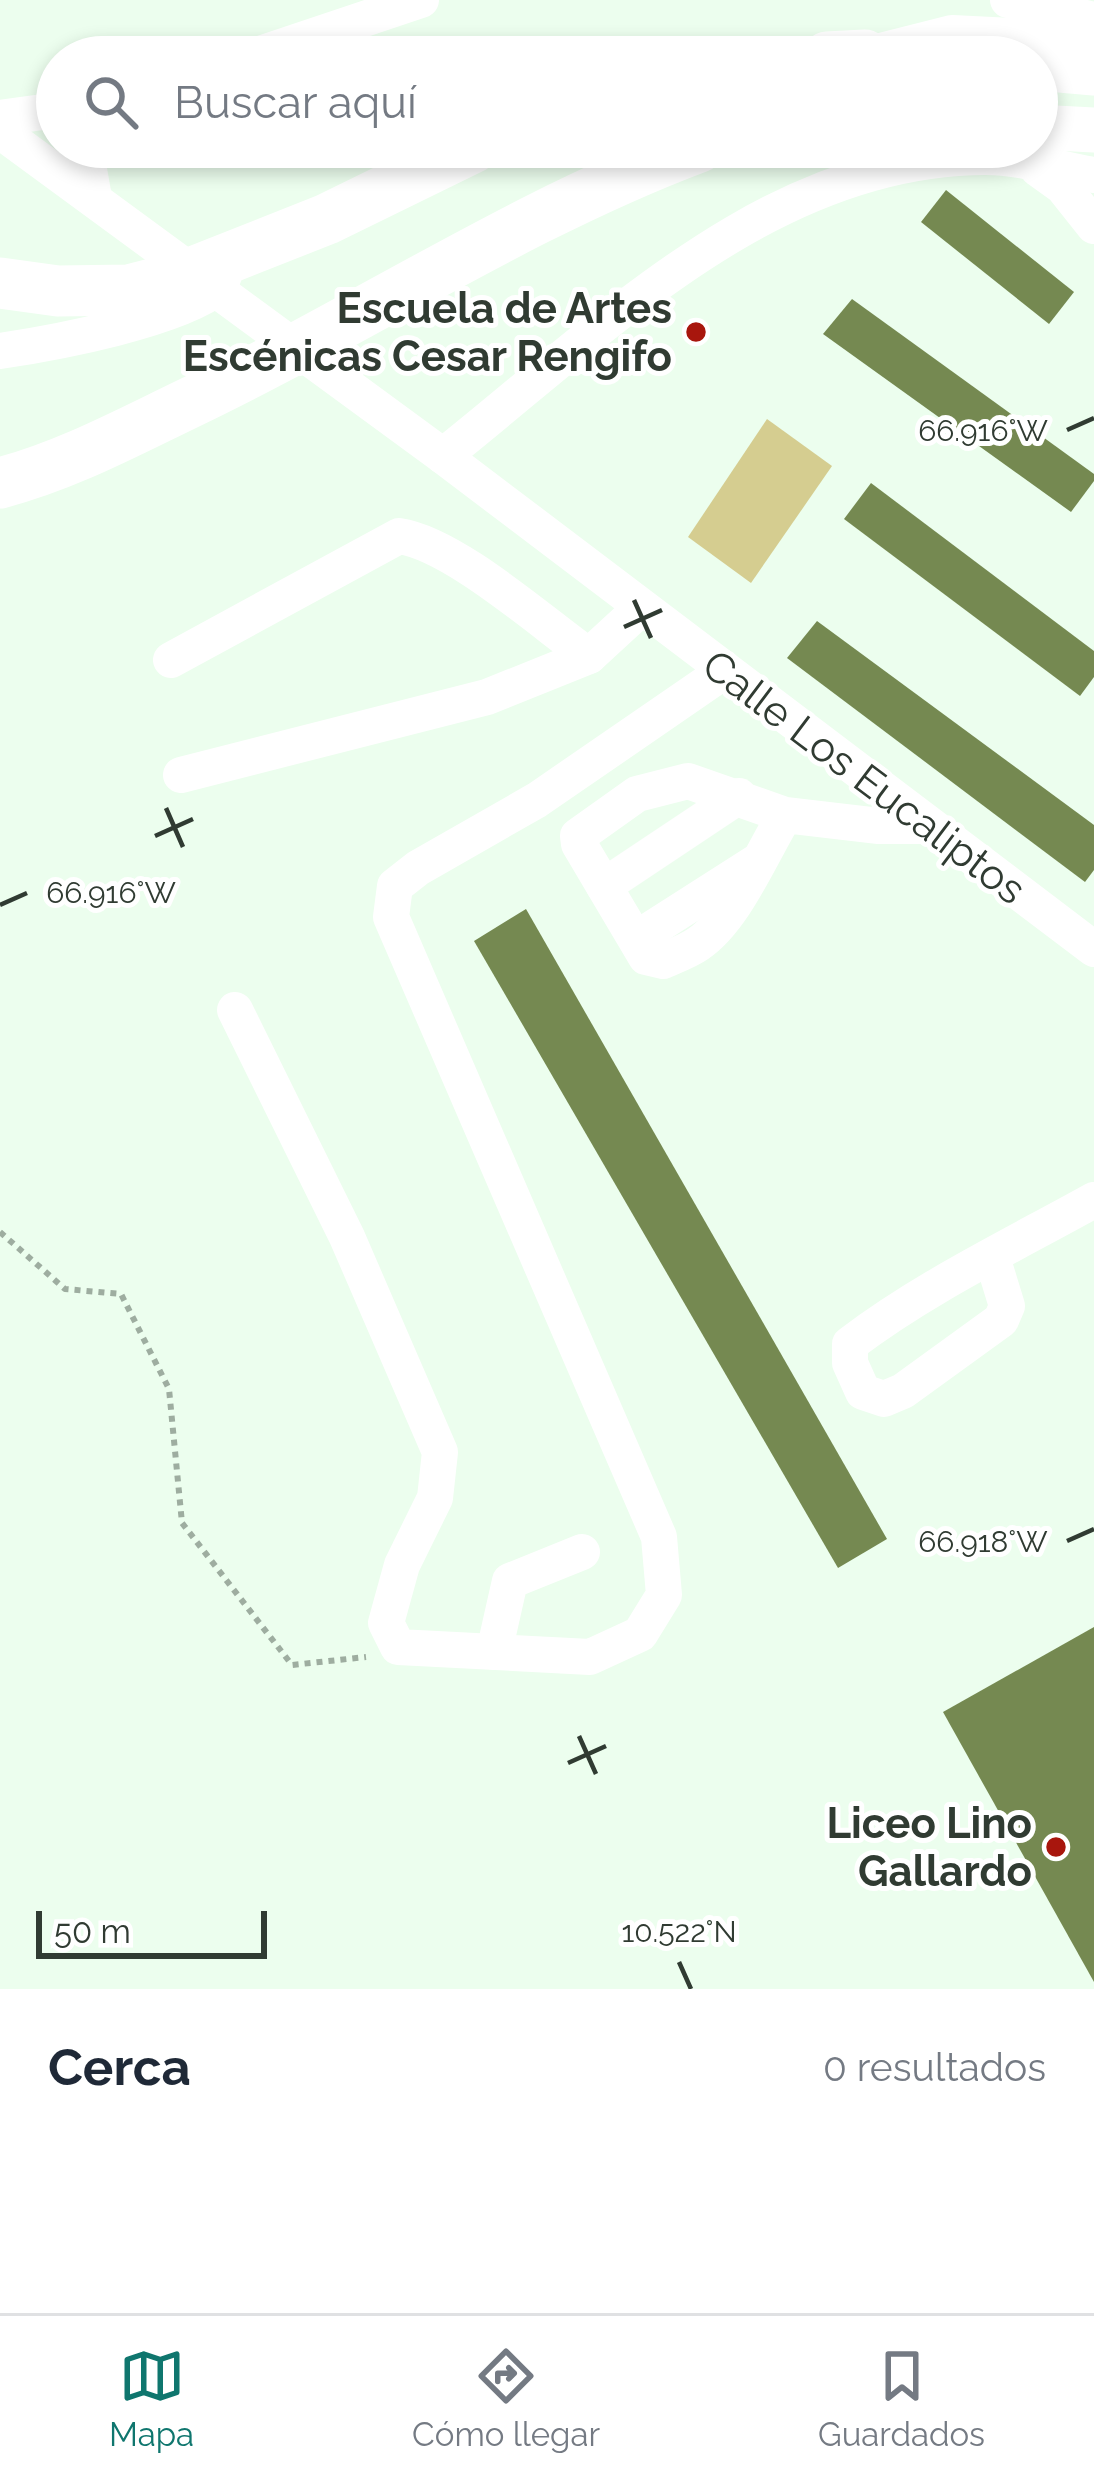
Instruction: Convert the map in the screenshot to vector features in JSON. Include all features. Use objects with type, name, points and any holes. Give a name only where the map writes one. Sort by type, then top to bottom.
[{"type":"highway","points":[[0,283],[58,291],[129,290],[222,265],[431,168]]},
{"type":"highway","points":[[0,483],[106,443],[215,391],[539,220],[653,168]]},
{"type":"main road","points":[[1058,70],[1094,73]]},
{"type":"main road","points":[[1058,128],[1094,130]]},
{"type":"street","points":[[314,36],[422,0]]},
{"type":"street","points":[[1007,0],[1094,20]]},
{"type":"street","points":[[940,36],[1013,36]]},
{"type":"street","points":[[1058,38],[1094,40]]},
{"type":"street","points":[[0,118],[36,113]]},
{"type":"street","name":"Calle Los Eucaliptos","points":[[0,131],[36,157]]},
{"type":"street","name":"Calle Los Eucaliptos","points":[[52,168],[443,456],[1093,947]]},
{"type":"street","points":[[89,168],[94,198]]},
{"type":"street","points":[[443,456],[617,312],[768,213],[828,187],[902,168]]},
{"type":"street","points":[[1033,168],[1063,187],[1094,226]]},
{"type":"street","points":[[1053,168],[1094,175]]},
{"type":"street","points":[[0,351],[53,344],[185,305],[220,286],[222,265]]},
{"type":"street","points":[[170,660],[399,536],[419,539],[446,553],[589,656]]},
{"type":"street","points":[[181,775],[487,697],[589,656],[640,609]]},
{"type":"street","points":[[235,1010],[347,1237],[440,1452],[435,1498],[402,1565],[386,1623],[398,1647],[590,1657],[640,1634],[664,1595],[658,1537],[391,916],[395,886],[418,868],[537,800],[724,672]]},
{"type":"street","points":[[785,815],[755,863],[636,938],[578,836],[637,794],[688,781],[785,815],[879,826],[928,826]]},
{"type":"street","points":[[604,886],[739,796]]},
{"type":"street","points":[[992,1257],[1094,1199]]},
{"type":"street","points":[[494,1652],[510,1581],[582,1552]]},
{"type":"path","points":[[0,1232],[65,1289],[121,1294],[170,1389],[182,1523],[292,1665],[353,1661],[398,1647]]},
{"type":"shaded area","points":[[767,419],[832,466],[751,583],[688,537]]},
{"type":"building","points":[[946,190],[1074,292],[1049,324],[921,222]]},
{"type":"building","points":[[852,299],[1094,474],[1094,481],[1071,512],[823,334]]},
{"type":"building","points":[[871,483],[1094,651],[1094,677],[1080,696],[844,519]]},
{"type":"building","points":[[817,621],[1094,825],[1094,870],[1085,882],[787,658]]},
{"type":"building","points":[[526,909],[887,1539],[838,1568],[474,941]]},
{"type":"building","name":"Liceo Lino Gallardo","points":[[1094,1627],[1094,1982],[943,1712]]},
{"type":"place","name":"Escuela de Artes Escénicas Cesar Rengifo","points":[[696,332]]},
{"type":"place","name":"Liceo Lino Gallardo","points":[[1056,1847]]}]
